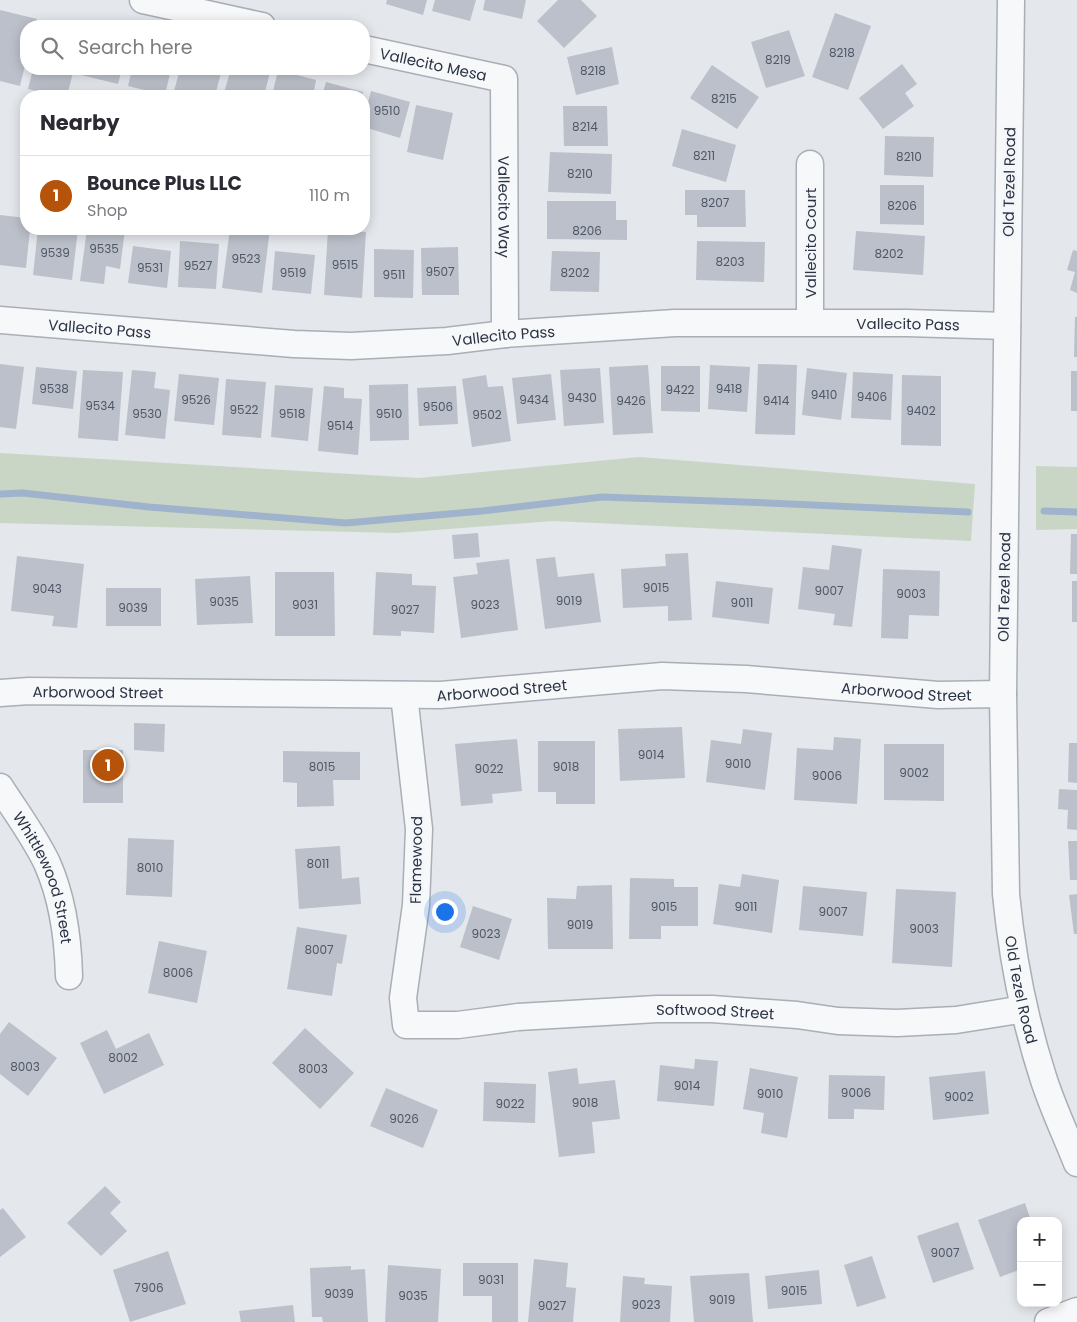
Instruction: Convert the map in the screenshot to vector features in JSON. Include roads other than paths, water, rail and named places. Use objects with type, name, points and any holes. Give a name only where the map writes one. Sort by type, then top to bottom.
[{"type":"street","points":[[143,0],[235,20]]},
{"type":"street","name":"Old Tezel Road","points":[[1011,0],[1003,694],[1006,894],[1008,915],[1030,1036],[1044,1080],[1077,1163]]},
{"type":"street","name":"Vallecito Mesa","points":[[370,50],[504,79]]},
{"type":"street","name":"Vallecito Way","points":[[504,79],[505,334]]},
{"type":"street","name":"Vallecito Court","points":[[810,164],[810,322]]},
{"type":"street","name":"Vallecito Pass","points":[[0,320],[294,344],[351,346],[447,341],[505,334],[676,322],[906,323],[1007,326]]},
{"type":"street","name":"Arborwood Street","points":[[0,693],[29,691],[442,695],[662,676],[746,680],[938,695],[1003,694]]},
{"type":"street","name":"Flamewood","points":[[404,695],[419,829],[416,905],[403,998],[406,1025]]},
{"type":"street","name":"Whittlewood Street","points":[[0,787],[33,837],[47,863],[58,891],[64,914],[69,976]]},
{"type":"street","name":"Softwood Street","points":[[406,1025],[458,1025],[518,1017],[657,1009],[712,1009],[797,1015],[838,1021],[897,1024],[956,1020],[1024,1009]]},
{"type":"street","points":[[1048,1322],[1077,1311]]},
{"type":"waterway","points":[[0,494],[23,493],[149,507],[346,523],[482,511],[602,497],[968,512]]},
{"type":"waterway","points":[[1044,511],[1077,512]]},
{"type":"place","name":"Bounce Plus LLC","points":[[108,765]]}]
